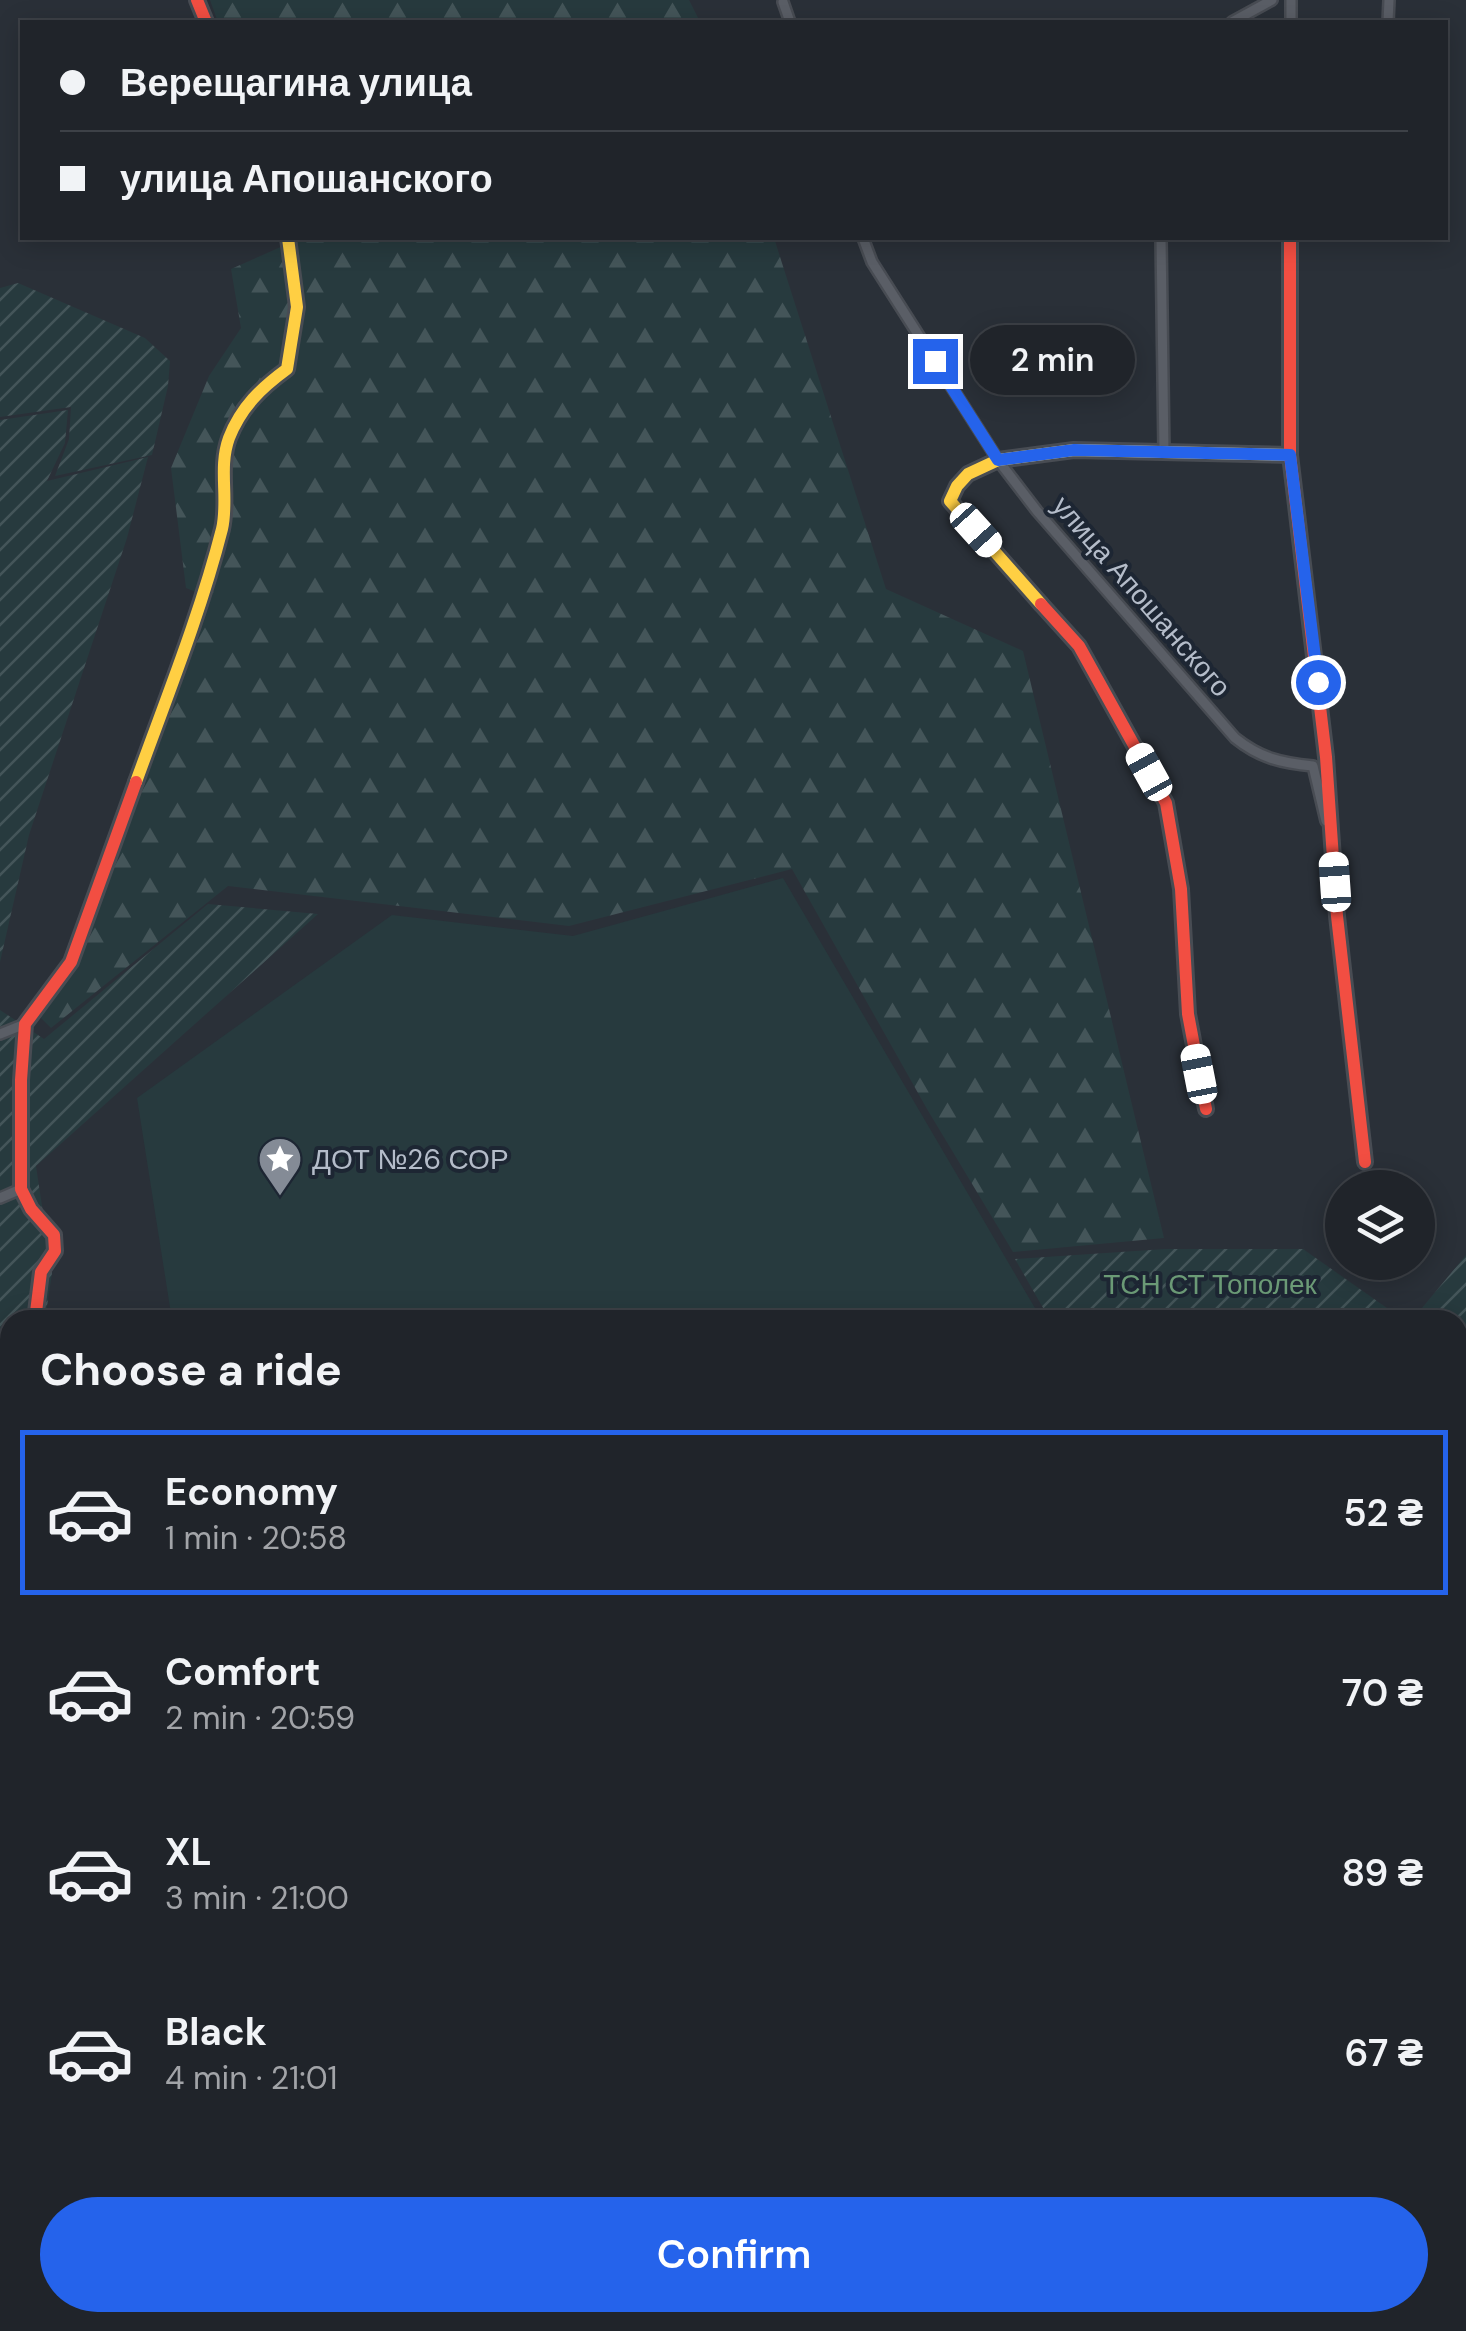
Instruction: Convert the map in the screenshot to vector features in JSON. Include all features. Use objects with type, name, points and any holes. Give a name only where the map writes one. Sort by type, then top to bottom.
[{"type":"street","points":[[1236,20],[1272,0]]},
{"type":"street","points":[[0,1034],[25,1024],[72,962],[186,642],[223,524],[228,441],[242,410],[264,385],[287,369],[297,307],[288,240]]},
{"type":"street","name":"улица Апошанского","points":[[865,240],[872,262],[998,460],[1037,510],[1235,738],[1257,755],[1313,766],[1332,848]]},
{"type":"street","points":[[1161,240],[1164,452]]},
{"type":"street","points":[[1290,240],[1290,455],[1308,589],[1365,1162]]},
{"type":"street","points":[[1206,1109],[1188,1014],[1181,889],[1166,803],[1079,646],[950,500],[962,478],[998,460],[1074,450],[1290,455]]},
{"type":"street","points":[[25,1024],[21,1189],[30,1209],[54,1235],[55,1251],[42,1272],[36,1310]]},
{"type":"street","points":[[0,1198],[21,1189]]},
{"type":"green space","points":[[210,0],[689,0],[699,20],[217,20]]},
{"type":"green space","points":[[296,240],[775,240],[886,589],[1023,651],[1164,1238],[1013,1252],[927,1109],[792,869],[569,926],[228,886],[51,1028],[40,1017],[82,955],[209,597],[186,588],[171,468],[209,376],[241,328],[231,269]]},
{"type":"green space","points":[[18,283],[145,338],[170,361],[152,455],[55,476],[69,439],[71,407],[0,417],[0,288]]},
{"type":"green space","points":[[68,410],[65,443],[47,481],[148,457],[127,538],[29,835],[0,962],[0,420]]},
{"type":"green space","points":[[783,878],[1036,1310],[170,1310],[137,1098],[392,915],[573,936]]},
{"type":"green space","points":[[208,904],[318,914],[36,1166],[52,1273],[46,1310],[0,1310],[0,1010],[44,1039]]},
{"type":"green space","name":"ТСН СТ Тополек","points":[[1165,1249],[1303,1249],[1325,1264],[1325,1280],[1347,1280],[1390,1310],[1044,1310],[1015,1259]]},
{"type":"green space","points":[[1466,1255],[1466,1310],[1420,1310]]},
{"type":"traffic: slow","points":[[136,782],[193,625],[222,529],[224,461],[229,438],[253,399],[287,369],[297,307],[288,240]]},
{"type":"traffic: slow","points":[[1041,604],[950,501],[968,474],[998,460],[1074,450],[1290,455]]},
{"type":"traffic: jam","points":[[197,0],[205,20]]},
{"type":"traffic: jam","points":[[1290,240],[1290,455],[1326,757],[1337,916],[1365,1162]]},
{"type":"traffic: jam","points":[[1041,604],[1079,646],[1166,803],[1181,889],[1188,1014],[1206,1109]]},
{"type":"traffic: jam","points":[[36,1310],[41,1272],[55,1251],[54,1235],[31,1209],[21,1189],[25,1024],[71,962],[136,782]]},
{"type":"place","name":"ДОТ №26 СОР","points":[[280,1197]]},
{"type":"route","points":[[935,361],[998,460],[1074,450],[1290,455],[1318,682]]}]
